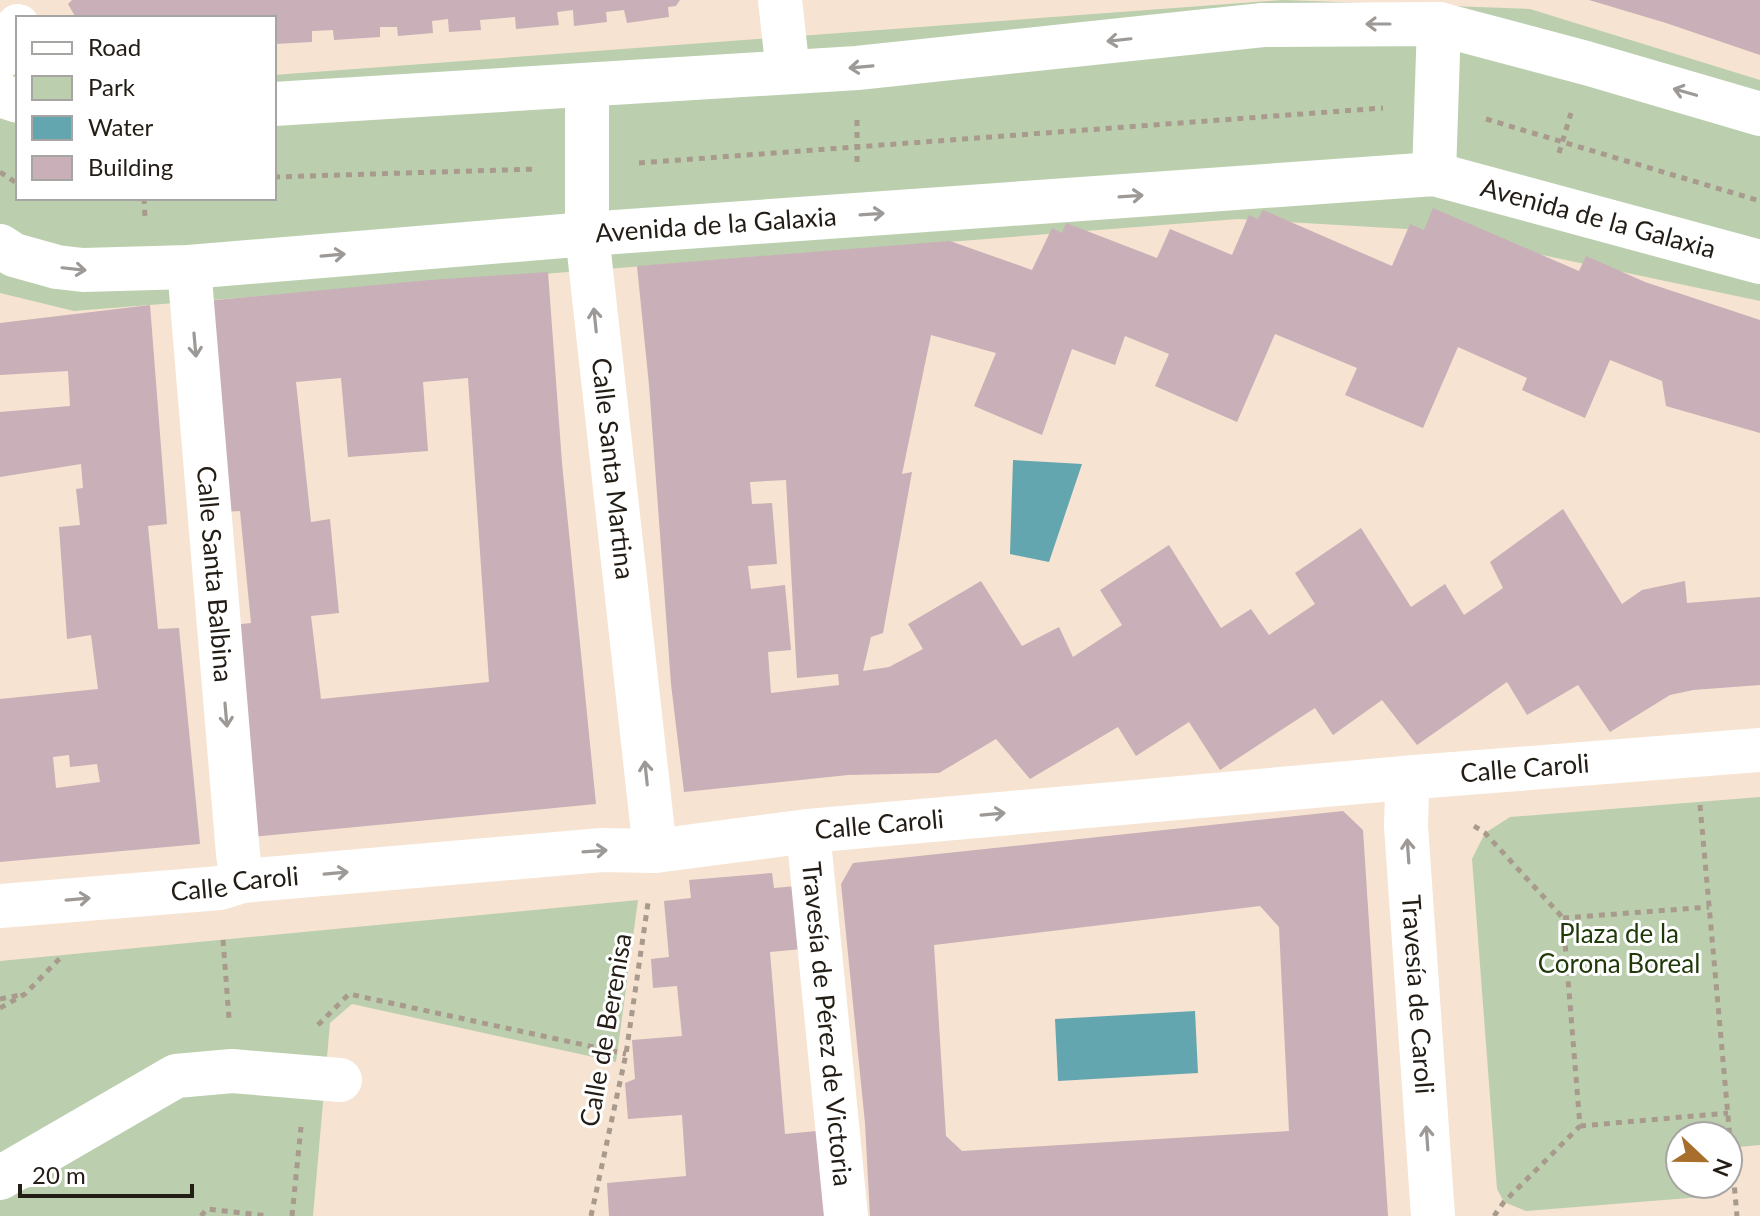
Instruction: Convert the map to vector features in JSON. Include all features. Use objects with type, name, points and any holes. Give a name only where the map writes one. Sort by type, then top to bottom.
[{"type":"street","points":[[780,0],[788,72]]},
{"type":"street","points":[[1434,174],[1439,24]]},
{"type":"street","points":[[276,104],[857,68],[1263,25],[1439,24],[1760,114]]},
{"type":"street","points":[[0,58],[16,30]]},
{"type":"street","name":"Calle Santa Martina","points":[[587,86],[587,234],[655,851]]},
{"type":"street","name":"Avenida de la Galaxia","points":[[0,246],[14,255],[57,267],[83,270],[189,267],[587,234],[1434,174],[1760,262]]},
{"type":"street","name":"Calle Santa Balbina","points":[[189,267],[238,854],[231,885]]},
{"type":"street","name":"Calle Caroli","points":[[0,906],[602,850],[655,851],[808,831],[1415,777],[1760,750]]},
{"type":"street","name":"Travesía de Caroli","points":[[1415,777],[1407,792],[1406,826],[1433,1216]]},
{"type":"street","name":"Travesía de Pérez de Victoria","points":[[808,831],[846,1216]]},
{"type":"street","points":[[0,1178],[176,1076],[232,1071],[340,1080]]},
{"type":"path","points":[[1540,203],[1563,142],[1586,63]]},
{"type":"path","points":[[854,216],[858,147],[857,68]]},
{"type":"path","points":[[1699,792],[1737,1216]]},
{"type":"path","points":[[1464,819],[1485,833],[1563,918],[1580,1126]]},
{"type":"path","name":"Calle de Berenisa","points":[[591,1216],[626,1054],[655,851]]},
{"type":"path","points":[[231,885],[232,1071]]},
{"type":"path","points":[[1563,918],[1709,907]]},
{"type":"path","points":[[0,999],[25,994]]},
{"type":"path","points":[[310,1033],[349,994],[626,1054]]},
{"type":"path","points":[[1494,1216],[1504,1202],[1580,1126],[1728,1113]]},
{"type":"path","points":[[201,1216],[207,1209],[269,1216]]},
{"type":"green space","points":[[1283,0],[1530,9],[1760,80],[1760,301],[1424,230],[1238,219],[74,311],[0,293],[0,32],[16,40],[16,200],[276,200],[276,75]]},
{"type":"green space","name":"Plaza de la Corona Boreal","points":[[1760,797],[1760,1145],[1744,1146],[1744,1120],[1664,1120],[1664,1200],[1526,1211],[1504,1202],[1497,1189],[1472,859],[1485,833],[1510,817]]},
{"type":"green space","points":[[638,900],[616,1062],[352,1004],[330,1023],[313,1216],[0,1216],[0,961]]},
{"type":"water","points":[[1013,460],[1082,464],[1049,562],[1010,554]]},
{"type":"water","points":[[1195,1011],[1198,1073],[1058,1081],[1055,1019]]},
{"type":"building","points":[[72,0],[680,0],[676,6],[668,7],[669,17],[627,23],[624,10],[606,12],[607,22],[574,26],[573,10],[557,12],[559,25],[516,29],[515,17],[480,20],[481,30],[449,32],[448,19],[432,21],[433,33],[398,36],[397,27],[380,27],[380,37],[334,40],[333,30],[312,31],[312,42],[276,44],[276,16],[75,16],[68,4]]},
{"type":"building","points":[[1589,0],[1760,0],[1760,55],[1666,23]]},
{"type":"building","points":[[1433,208],[1579,271],[1586,256],[1645,282],[1760,320],[1760,433],[1666,406],[1662,381],[1610,360],[1585,418],[1522,390],[1527,378],[1458,347],[1423,428],[1345,395],[1357,368],[1275,334],[1237,422],[1155,386],[1169,354],[1125,336],[1115,365],[1072,349],[1042,435],[974,406],[996,353],[931,335],[902,474],[912,472],[883,633],[871,637],[863,671],[889,667],[923,649],[908,624],[981,581],[1022,646],[1059,627],[1073,657],[1122,625],[1100,590],[1169,545],[1221,628],[1251,609],[1269,635],[1315,604],[1295,573],[1361,528],[1411,607],[1445,584],[1464,615],[1503,588],[1490,562],[1563,509],[1622,604],[1642,590],[1685,581],[1687,603],[1760,597],[1760,685],[1693,690],[1670,695],[1610,732],[1578,685],[1527,715],[1507,682],[1417,745],[1382,700],[1333,735],[1315,708],[1220,770],[1189,722],[1136,756],[1118,727],[1030,779],[996,739],[939,773],[848,775],[684,792],[671,684],[637,266],[950,241],[1032,270],[1052,228],[1062,233],[1066,223],[1157,258],[1170,229],[1232,255],[1249,215],[1258,219],[1263,210],[1392,266],[1410,224],[1424,230]],"holes":[[[786,480],[797,678],[838,674],[839,685],[771,693],[768,652],[791,650],[785,585],[751,589],[748,566],[777,564],[772,503],[752,504],[750,482]]]},
{"type":"building","points":[[548,272],[562,463],[596,804],[252,837],[233,625],[251,623],[240,511],[223,512],[205,301]],"holes":[[[341,378],[348,457],[428,451],[423,382],[468,378],[489,682],[321,699],[311,616],[339,613],[330,519],[311,522],[296,382]]]},
{"type":"building","points":[[150,305],[167,524],[148,526],[158,629],[179,628],[200,844],[0,862],[0,699],[98,689],[91,635],[67,639],[59,527],[80,525],[76,489],[83,488],[81,464],[0,477],[0,412],[70,406],[68,371],[0,375],[0,323]],"holes":[[[69,755],[70,767],[97,764],[100,782],[56,788],[53,757]]]},
{"type":"building","points":[[1343,811],[1363,830],[1388,1216],[870,1216],[865,1123],[841,884],[853,863]],"holes":[[[1260,906],[1279,927],[1289,1131],[962,1151],[946,1136],[934,945]]]},
{"type":"building","points":[[772,873],[774,888],[797,886],[802,949],[770,952],[785,1134],[827,1130],[833,1216],[609,1216],[607,1183],[686,1176],[682,1115],[628,1119],[625,1083],[635,1079],[632,1040],[682,1036],[677,986],[653,988],[651,959],[669,957],[664,901],[691,898],[689,880]]}]
